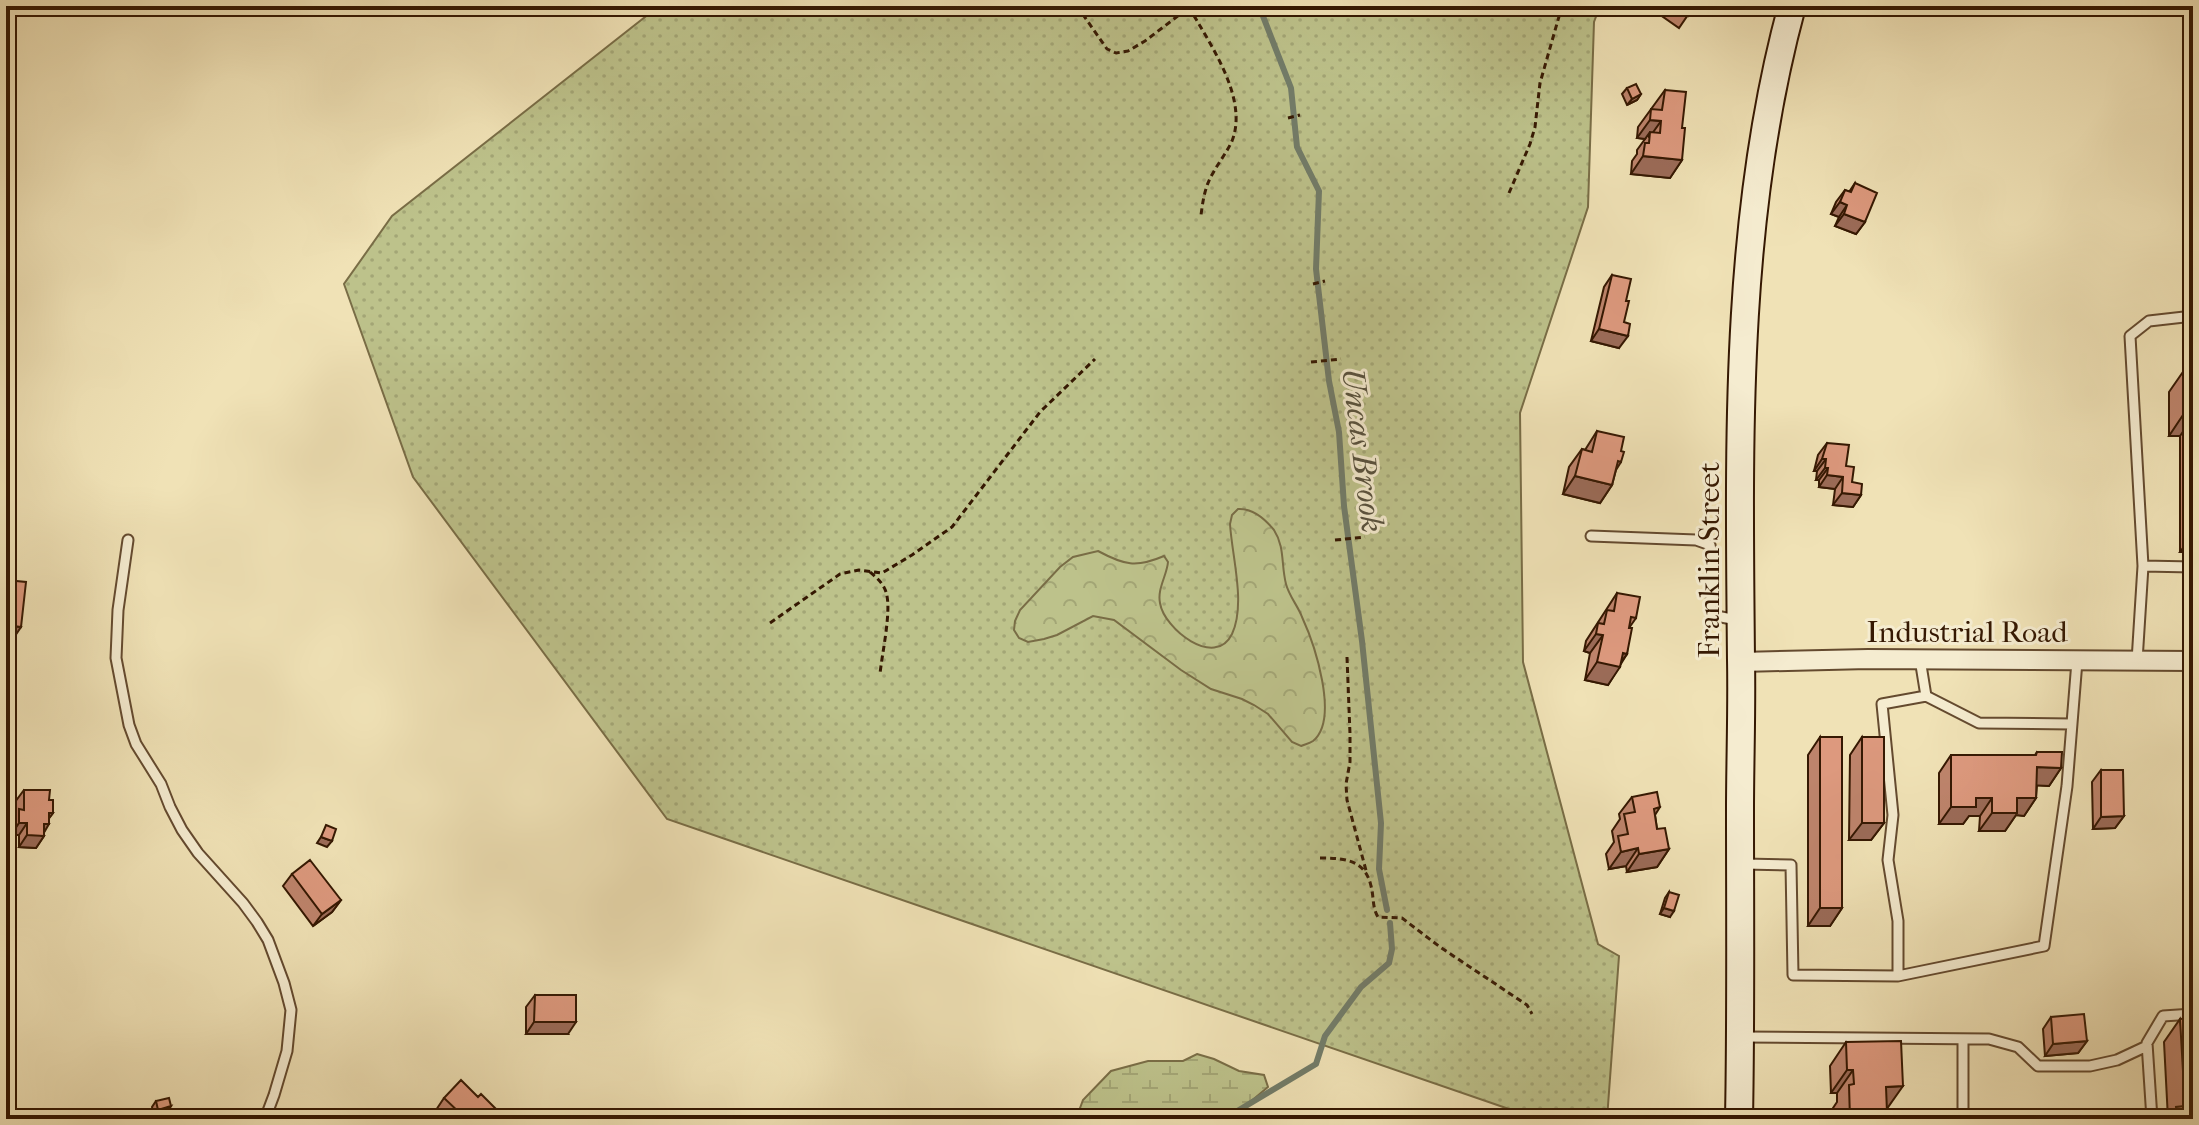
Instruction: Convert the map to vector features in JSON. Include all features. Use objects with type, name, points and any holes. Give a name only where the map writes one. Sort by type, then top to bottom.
[{"type":"main road","name":"Franklin Street","points":[[1739,1119],[1744,310],[1749,238],[1772,89],[1792,6]]},
{"type":"street","name":"Industrial Road","points":[[1741,662],[1920,659],[2193,661]]},
{"type":"lane","points":[[2137,661],[2143,566],[2130,336],[2149,321],[2193,316]]},
{"type":"lane","points":[[1591,536],[1696,540],[1710,545],[1711,615],[1740,620]]},
{"type":"lane","points":[[128,540],[118,610],[116,658],[129,725],[182,830],[263,931],[284,983],[291,1010],[287,1051],[265,1119]]},
{"type":"lane","points":[[2143,566],[2193,567]]},
{"type":"lane","points":[[1920,659],[1926,696]]},
{"type":"lane","points":[[1741,864],[1791,865],[1793,975],[1898,976],[2044,946],[2067,786],[2077,661]]},
{"type":"lane","points":[[1898,976],[1898,921],[1888,860],[1893,815],[1882,704],[1926,696],[1979,723],[2072,724]]},
{"type":"lane","points":[[2152,1119],[2147,1043],[2163,1016],[2193,1014]]},
{"type":"lane","points":[[1740,1037],[1989,1039],[2018,1047],[2038,1066],[2090,1066],[2117,1060],[2147,1046]]},
{"type":"lane","points":[[1963,1039],[1963,1119]]},
{"type":"path","points":[[1077,6],[1107,49],[1116,53],[1128,51],[1145,41],[1190,7],[1228,82],[1237,113],[1231,143],[1207,184],[1201,215]]},
{"type":"path","points":[[1509,193],[1532,135],[1540,83],[1562,6]]},
{"type":"path","points":[[1288,118],[1300,115]]},
{"type":"path","points":[[1313,284],[1325,281]]},
{"type":"path","points":[[770,623],[840,574],[849,570],[882,573],[952,527],[1040,412],[1095,359]]},
{"type":"path","points":[[1311,362],[1341,359]]},
{"type":"path","points":[[1335,540],[1365,537]]},
{"type":"path","points":[[870,572],[881,581],[887,595],[880,674]]},
{"type":"path","points":[[1347,657],[1350,734],[1347,800],[1375,914],[1402,918],[1519,999],[1532,1014]]},
{"type":"path","points":[[1320,858],[1349,859],[1368,877]]},
{"type":"green space","points":[[659,6],[1600,6],[1594,22],[1588,207],[1520,413],[1523,662],[1598,944],[1619,956],[1607,1119],[1538,1119],[667,819],[413,477],[344,284],[392,216]]},
{"type":"green space","points":[[1238,509],[1258,515],[1274,530],[1280,543],[1287,588],[1313,644],[1325,699],[1321,730],[1312,742],[1301,746],[1292,742],[1268,714],[1242,699],[1211,689],[1114,620],[1093,616],[1057,635],[1028,642],[1019,638],[1014,630],[1020,610],[1060,567],[1073,557],[1098,551],[1130,563],[1164,556],[1168,562],[1159,598],[1171,624],[1191,641],[1203,646],[1214,648],[1224,644],[1232,634],[1238,609],[1230,524],[1232,515]]},
{"type":"green space","points":[[1197,1054],[1239,1071],[1264,1075],[1268,1087],[1236,1119],[1076,1119],[1083,1100],[1111,1071],[1148,1061],[1183,1061]]},
{"type":"building","points":[[1673,6],[1694,6],[1688,16]]},
{"type":"building","points":[[1636,84],[1641,94],[1632,99],[1627,88]]},
{"type":"building","points":[[1665,90],[1686,92],[1682,160],[1643,156],[1650,132],[1660,133],[1661,121],[1650,120],[1651,109],[1662,110]]},
{"type":"building","points":[[1855,183],[1877,193],[1865,222],[1844,214],[1847,205],[1840,202],[1845,190],[1851,192]]},
{"type":"building","points":[[1612,275],[1631,279],[1624,322],[1630,324],[1628,336],[1599,329]]},
{"type":"building","points":[[2185,369],[2193,369],[2193,412],[2185,412]]},
{"type":"building","points":[[1597,431],[1624,437],[1621,451],[1624,452],[1621,462],[1618,461],[1612,485],[1575,476],[1582,449],[1592,452]]},
{"type":"building","points":[[1827,443],[1849,445],[1846,466],[1854,467],[1852,482],[1862,484],[1861,495],[1842,493],[1843,477],[1827,475],[1826,459],[1822,459]]},
{"type":"building","points":[[6,580],[26,582],[21,627],[6,625]]},
{"type":"building","points":[[1617,593],[1640,597],[1636,618],[1631,617],[1627,654],[1623,653],[1620,667],[1597,662],[1603,635],[1596,634],[1598,623],[1604,624],[1607,610],[1614,611]]},
{"type":"building","points":[[1820,737],[1842,737],[1842,908],[1820,908]]},
{"type":"building","points":[[1862,737],[1884,737],[1884,823],[1862,823]]},
{"type":"building","points":[[2037,752],[2062,752],[2061,768],[2037,767],[2036,798],[2017,798],[2017,813],[1992,813],[1992,798],[1976,798],[1976,807],[1951,807],[1951,755],[2036,755]]},
{"type":"building","points":[[2101,770],[2123,770],[2124,816],[2101,817]]},
{"type":"building","points":[[24,790],[50,790],[53,813],[49,813],[49,824],[44,824],[44,836],[27,835],[27,823],[19,823],[19,809],[24,810]]},
{"type":"building","points":[[1657,792],[1660,807],[1654,809],[1657,829],[1665,828],[1669,849],[1639,854],[1638,848],[1621,852],[1618,836],[1628,834],[1624,814],[1635,812],[1632,797]]},
{"type":"building","points":[[326,825],[336,829],[332,841],[321,837]]},
{"type":"building","points":[[310,860],[341,900],[322,914],[292,874]]},
{"type":"building","points":[[1669,892],[1679,895],[1674,911],[1664,908]]},
{"type":"building","points":[[535,995],[576,995],[576,1022],[534,1022]]},
{"type":"building","points":[[2084,1014],[2087,1041],[2053,1044],[2051,1017]]},
{"type":"building","points":[[2193,1018],[2193,1119],[2177,1119],[2176,1107],[2185,1106],[2180,1019]]},
{"type":"building","points":[[1901,1041],[1903,1086],[1886,1087],[1887,1112],[1917,1112],[1917,1118],[1922,1119],[1850,1119],[1849,1085],[1854,1084],[1853,1070],[1847,1070],[1846,1042]]},
{"type":"building","points":[[461,1080],[478,1097],[481,1094],[506,1119],[458,1119],[462,1115],[444,1098]]},
{"type":"building","points":[[169,1098],[171,1106],[158,1110],[156,1101]]},
{"type":"waterway","name":"Uncas Brook","points":[[1259,6],[1291,88],[1297,147],[1319,191],[1316,269],[1329,381],[1339,432],[1344,506],[1381,823],[1379,869],[1387,910]]},
{"type":"waterway","name":"Uncas Brook","points":[[1224,1119],[1316,1064],[1325,1036],[1361,987],[1389,963],[1392,949],[1390,923]]}]
